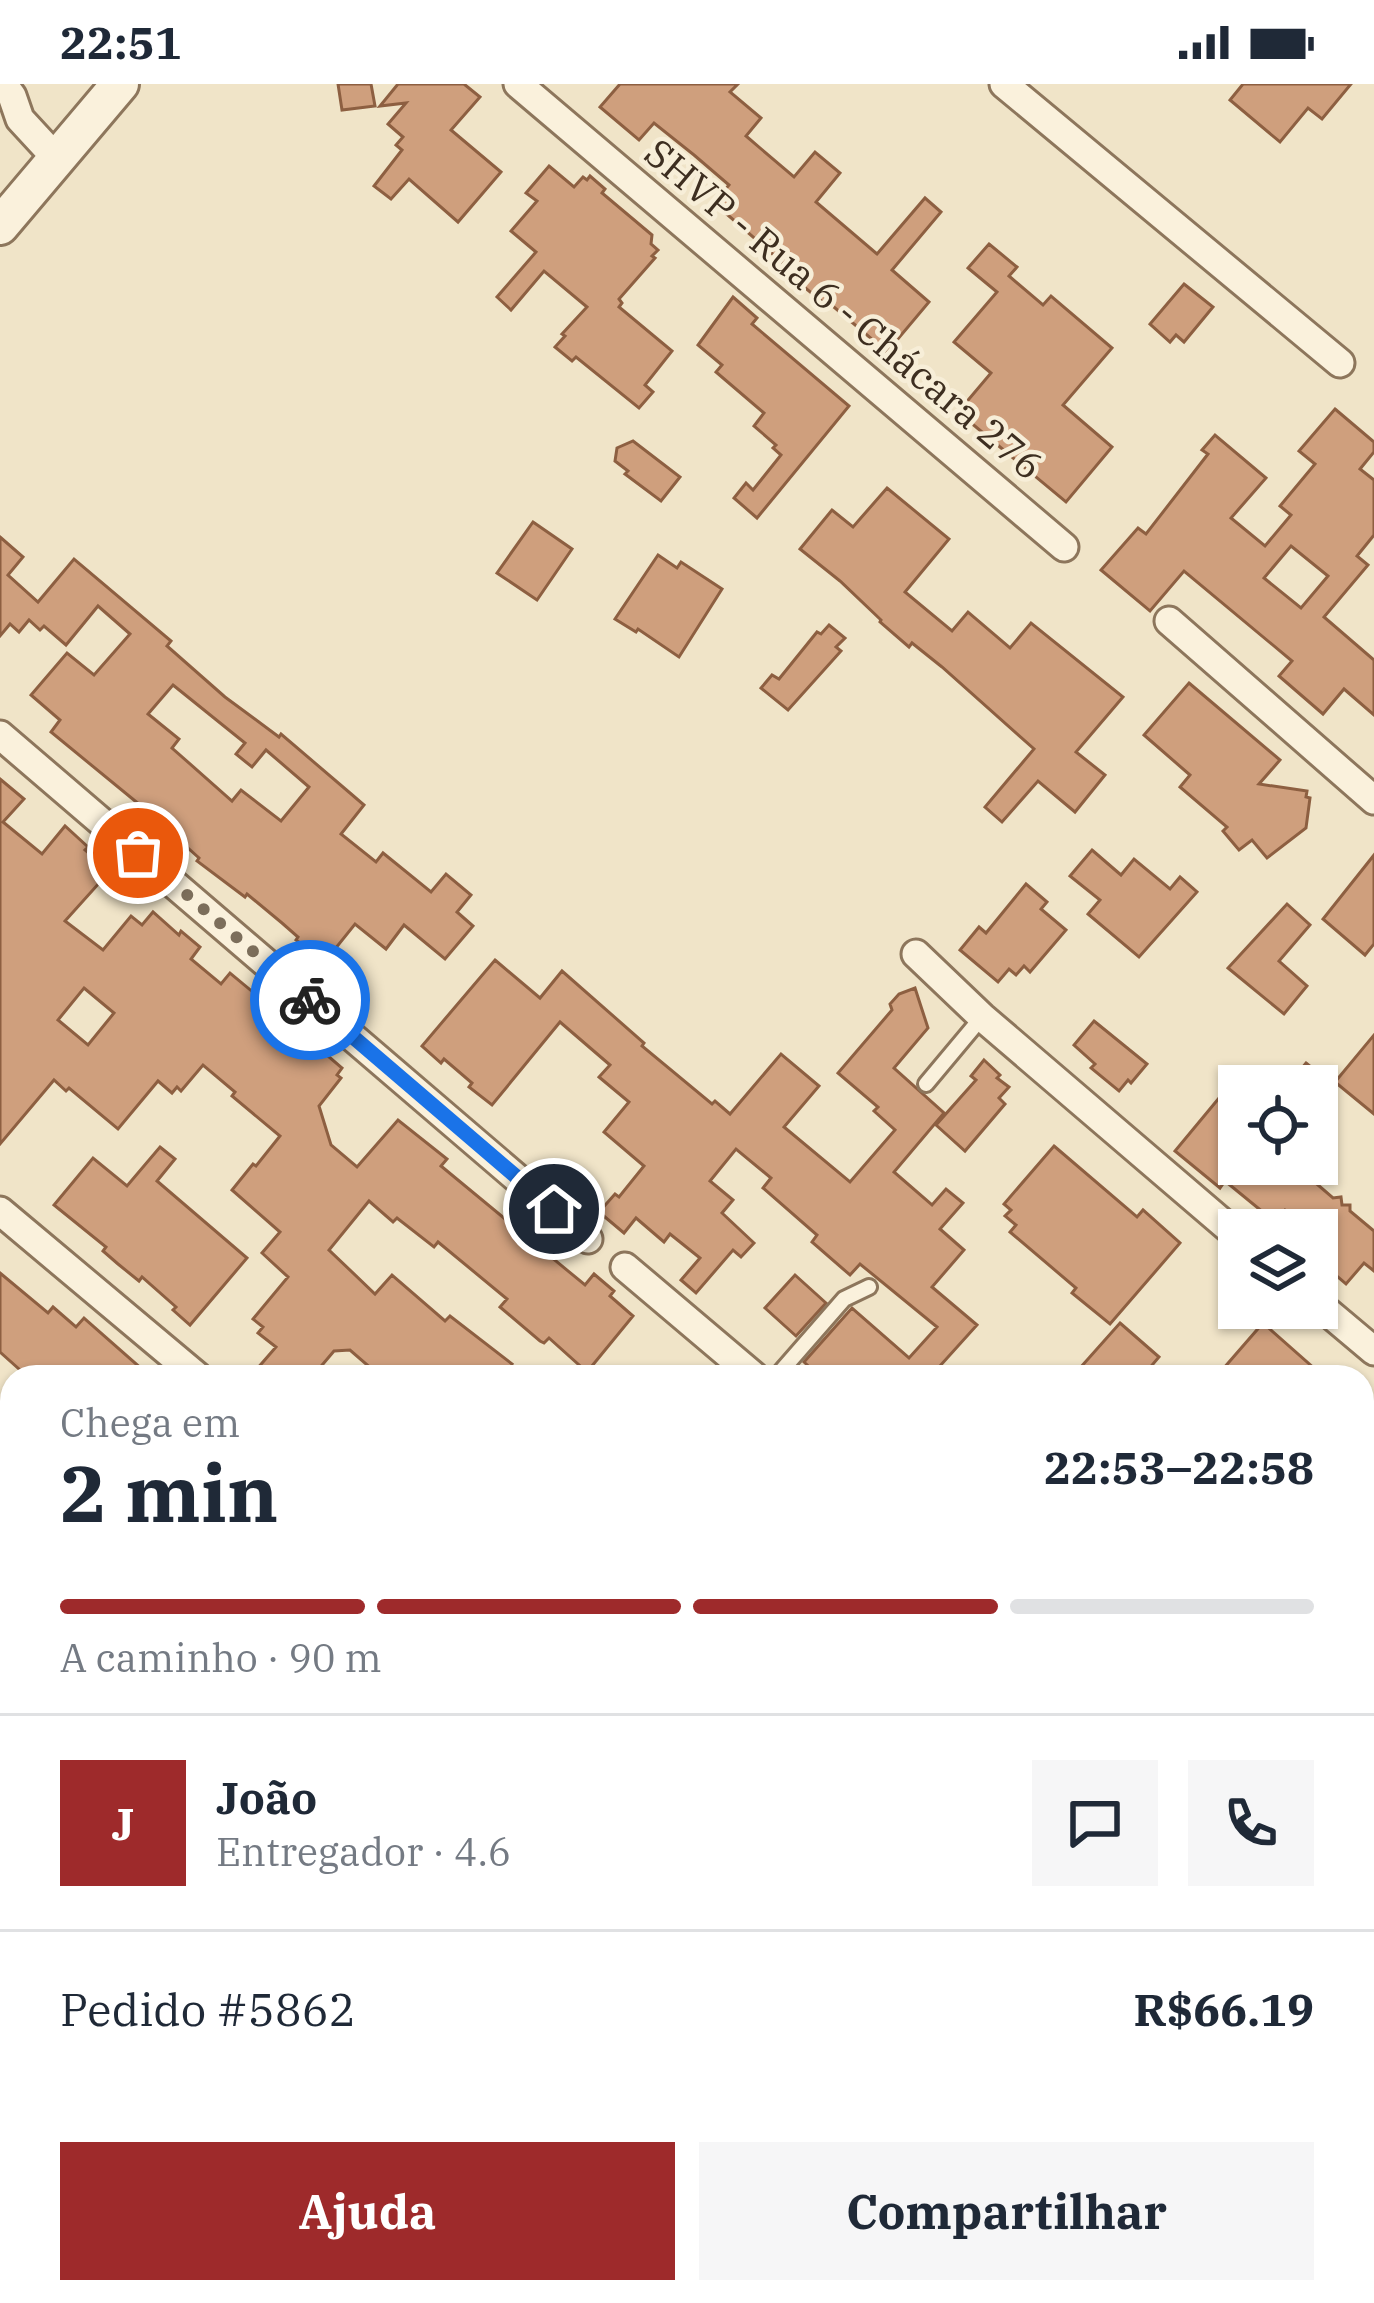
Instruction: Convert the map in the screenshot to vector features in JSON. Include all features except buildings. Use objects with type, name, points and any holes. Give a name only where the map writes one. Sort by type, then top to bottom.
[{"type":"street","points":[[3,84],[20,119],[56,158]]},
{"type":"street","points":[[0,226],[120,84]]},
{"type":"street","name":"SHVP - Rua 6 - Chácara 276","points":[[518,84],[1064,547]]},
{"type":"street","points":[[1004,84],[1340,363]]},
{"type":"street","points":[[1169,621],[1374,800]]},
{"type":"street","points":[[0,735],[588,1239]]},
{"type":"street","points":[[916,954],[982,1017],[1218,1220]]},
{"type":"street","points":[[0,1211],[184,1365]]},
{"type":"street","points":[[626,1267],[740,1365]]},
{"type":"street","points":[[1338,1321],[1374,1351]]},
{"type":"lane","points":[[926,1084],[982,1017]]},
{"type":"lane","points":[[786,1365],[844,1299],[869,1287]]},
{"type":"way so far","points":[[138,853],[310,1000]]},
{"type":"route","points":[[310,1000],[554,1209]]}]
